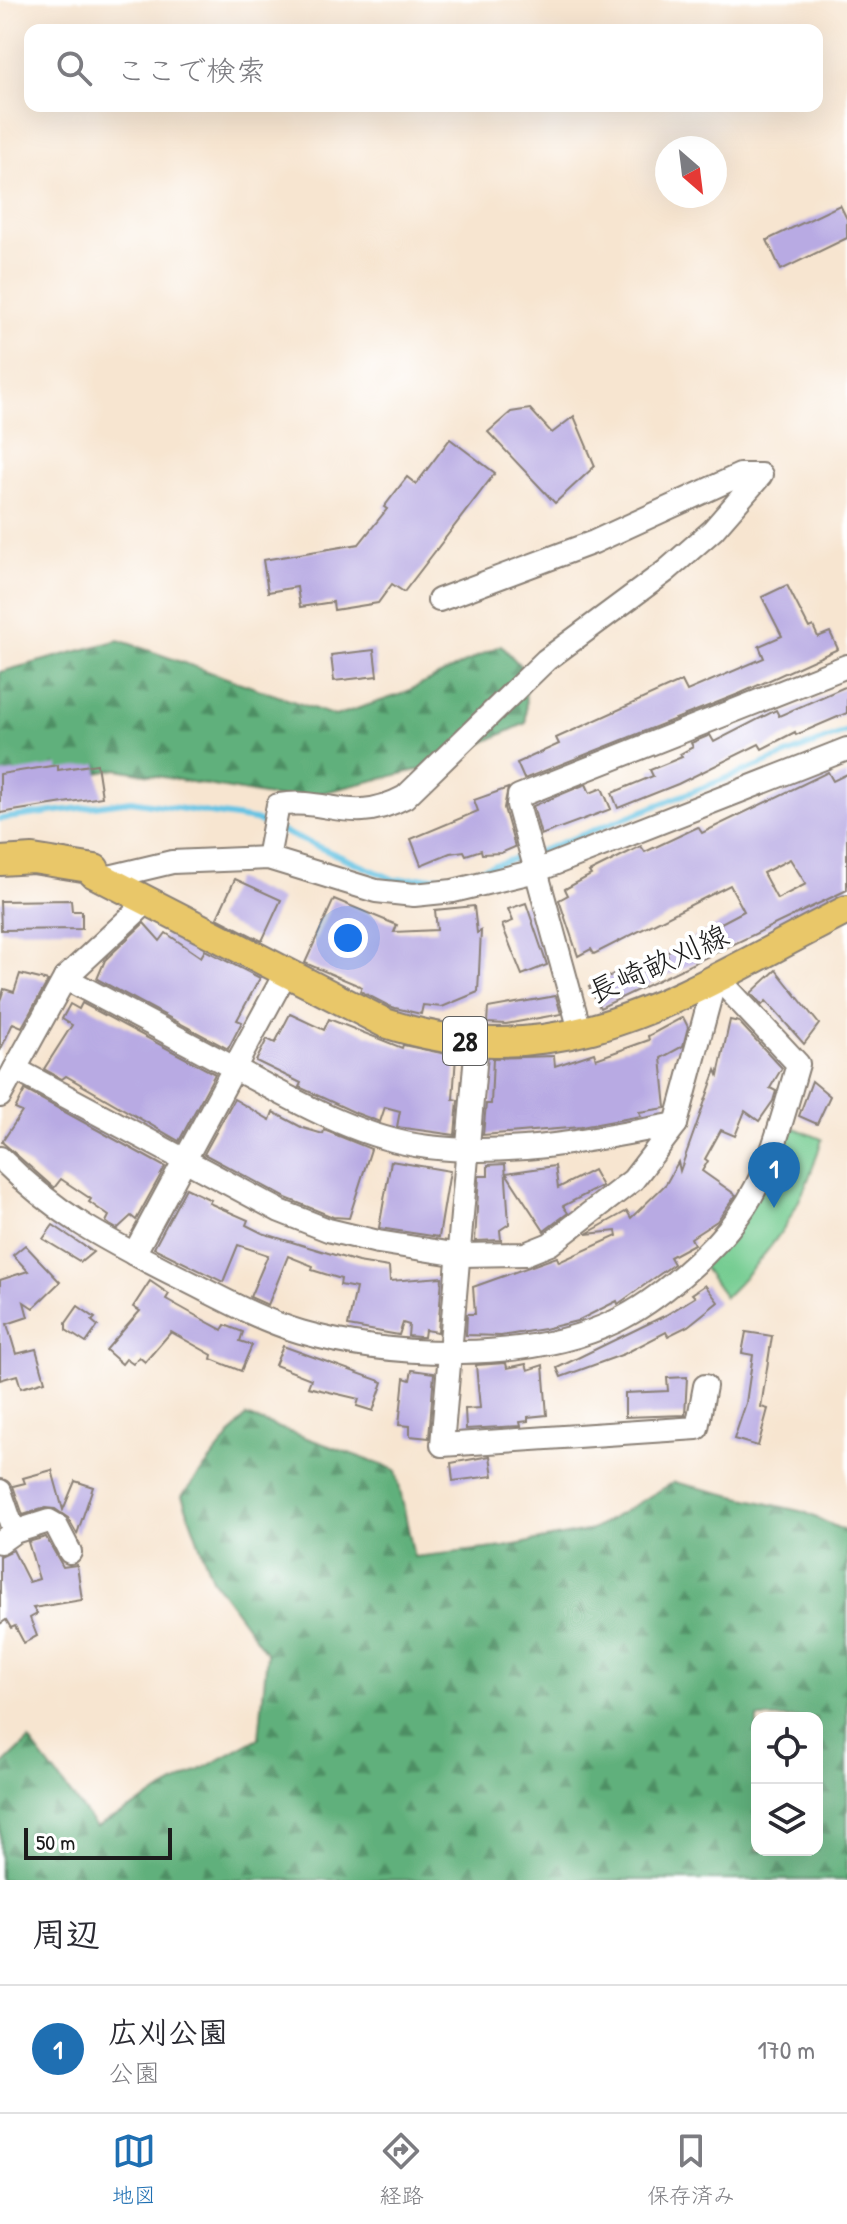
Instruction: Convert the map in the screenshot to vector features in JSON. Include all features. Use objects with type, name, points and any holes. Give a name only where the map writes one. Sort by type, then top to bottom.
[{"type":"main road","name":"長崎畝刈線","points":[[0,861],[53,861],[95,869],[99,876],[385,1023],[422,1036],[477,1042],[527,1043],[581,1034],[656,1008],[847,910]]},
{"type":"main road","name":"長崎畝刈線","points":[[0,874],[54,872],[93,878],[99,876]]},
{"type":"street","points":[[272,839],[278,805],[295,803],[358,812],[379,811],[405,797],[546,660],[713,530],[761,475],[740,475],[594,542],[439,600]]},
{"type":"street","points":[[581,1034],[527,841],[519,796],[847,666]]},
{"type":"street","points":[[99,876],[272,839],[376,891],[414,895],[453,891],[535,869],[847,749]]},
{"type":"street","points":[[0,1096],[65,978],[149,900]]},
{"type":"street","points":[[134,1254],[285,974]]},
{"type":"street","points":[[15,1069],[280,1211],[328,1230],[378,1242],[460,1255],[525,1254],[550,1244],[633,1180],[676,1124],[716,976]]},
{"type":"street","points":[[0,1158],[32,1189],[89,1232],[244,1309],[300,1331],[384,1350],[513,1348],[616,1321],[702,1258],[739,1215],[776,1140],[798,1064],[716,976]]},
{"type":"street","points":[[65,978],[312,1111],[425,1146],[470,1150],[560,1147],[676,1124]]},
{"type":"street","points":[[477,1042],[442,1445],[697,1428],[705,1386]]},
{"type":"street","points":[[0,1491],[7,1537],[49,1521],[56,1525],[70,1552]]},
{"type":"green space","points":[[119,640],[335,716],[402,694],[501,645],[525,671],[526,723],[430,767],[292,800],[117,769],[44,784],[0,788],[0,672]]},
{"type":"green space","points":[[787,1125],[822,1139],[814,1164],[786,1225],[760,1260],[725,1297],[701,1264]]},
{"type":"green space","points":[[246,1416],[396,1470],[414,1557],[504,1547],[592,1530],[674,1482],[804,1512],[847,1532],[847,1880],[0,1880],[0,1768],[29,1740],[96,1827],[259,1738],[267,1654],[212,1579],[182,1496]]},
{"type":"building","points":[[840,205],[847,219],[847,238],[781,270],[767,240]]},
{"type":"building","points":[[530,409],[552,433],[574,416],[595,466],[555,503],[488,432],[511,412]]},
{"type":"building","points":[[450,439],[495,473],[404,592],[392,584],[378,603],[334,610],[333,602],[300,607],[297,587],[268,592],[263,560],[359,544],[407,477],[416,484]]},
{"type":"building","points":[[787,585],[809,628],[813,626],[818,637],[830,632],[838,649],[741,693],[524,779],[517,763],[559,744],[556,738],[682,681],[687,691],[764,658],[759,646],[782,636],[762,597]]},
{"type":"building","points":[[374,650],[377,676],[334,681],[331,655]]},
{"type":"building","points":[[847,686],[847,713],[796,735],[795,732],[762,749],[759,744],[678,784],[618,808],[612,793],[653,776],[650,770],[682,757],[680,754],[693,747],[691,743],[710,735],[714,742],[776,710],[779,716]]},
{"type":"building","points":[[97,764],[102,797],[0,813],[0,774],[58,765],[58,770]]},
{"type":"building","points":[[828,772],[833,781],[847,774],[847,890],[600,1008],[589,987],[619,971],[624,981],[668,957],[666,952],[744,911],[730,885],[594,954],[591,949],[578,956],[559,900],[568,895],[565,889],[591,875],[589,872],[641,846],[645,852],[698,827],[702,833]],"holes":[[[790,859],[806,884],[777,899],[763,873]]]},
{"type":"building","points":[[586,784],[590,793],[602,788],[611,809],[541,835],[533,806]]},
{"type":"building","points":[[508,788],[504,808],[515,847],[501,853],[482,854],[481,850],[466,855],[464,851],[450,853],[421,865],[411,839],[478,811],[474,800]]},
{"type":"building","points":[[235,879],[281,900],[262,941],[217,918]]},
{"type":"building","points":[[334,899],[397,925],[394,932],[437,930],[435,910],[474,906],[477,933],[481,931],[478,992],[442,1007],[423,1005],[421,1014],[391,1007],[360,991],[362,987],[305,963]]},
{"type":"building","points":[[71,900],[72,911],[82,911],[82,929],[1,930],[0,901]]},
{"type":"building","points":[[526,903],[547,965],[522,975],[502,925],[513,921],[508,909]]},
{"type":"building","points":[[144,923],[160,941],[166,933],[201,957],[205,950],[260,978],[237,1020],[242,1022],[228,1049],[97,979],[105,960]]},
{"type":"building","points":[[776,970],[819,1024],[804,1044],[766,1001],[762,1005],[751,993]]},
{"type":"building","points":[[20,974],[48,981],[22,1027],[13,1023],[0,1051],[0,1001],[4,989],[14,992]]},
{"type":"building","points":[[556,996],[561,1014],[506,1024],[487,1023],[488,1008]]},
{"type":"building","points":[[82,1003],[215,1074],[179,1141],[66,1076],[62,1079],[44,1069],[72,1025],[62,1019],[70,1004],[79,1009]]},
{"type":"building","points":[[290,1014],[324,1030],[329,1019],[402,1048],[403,1045],[456,1056],[453,1099],[458,1100],[455,1135],[397,1127],[400,1111],[385,1107],[380,1122],[299,1087],[301,1083],[256,1061],[267,1039],[275,1043]]},
{"type":"building","points":[[683,1017],[688,1027],[683,1046],[661,1058],[666,1108],[581,1127],[483,1135],[486,1104],[491,1104],[493,1058],[554,1056],[555,1066],[594,1053],[596,1059],[649,1040],[648,1036]]},
{"type":"building","points":[[730,1020],[739,1022],[782,1068],[770,1088],[776,1091],[773,1101],[759,1121],[745,1111],[735,1136],[721,1130],[705,1159],[708,1161],[702,1171],[736,1195],[717,1221],[691,1238],[694,1244],[670,1257],[674,1264],[618,1304],[617,1301],[577,1321],[544,1329],[501,1336],[466,1335],[467,1314],[475,1314],[473,1287],[557,1257],[559,1262],[617,1236],[616,1231],[586,1234],[627,1211],[631,1218],[666,1184],[678,1162],[680,1171],[716,1070],[718,1075]]},
{"type":"building","points":[[812,1081],[830,1096],[817,1124],[799,1116]]},
{"type":"building","points":[[25,1090],[165,1167],[136,1220],[131,1216],[117,1229],[110,1225],[106,1222],[109,1216],[89,1202],[91,1199],[61,1179],[54,1188],[2,1142],[22,1112],[15,1109]]},
{"type":"building","points":[[234,1099],[270,1120],[273,1112],[303,1128],[323,1134],[324,1130],[371,1149],[349,1218],[333,1217],[286,1198],[204,1154]]},
{"type":"building","points":[[391,1161],[450,1171],[439,1237],[379,1228]]},
{"type":"building","points":[[505,1164],[509,1224],[500,1230],[501,1240],[475,1241],[479,1176],[488,1176],[488,1165]]},
{"type":"building","points":[[555,1166],[558,1188],[593,1170],[602,1186],[563,1206],[568,1213],[544,1231],[506,1173]]},
{"type":"building","points":[[186,1188],[211,1200],[209,1203],[248,1220],[246,1225],[262,1233],[358,1262],[389,1267],[390,1281],[442,1277],[438,1332],[425,1330],[424,1337],[408,1336],[409,1325],[403,1323],[399,1335],[348,1326],[356,1288],[340,1285],[341,1279],[312,1270],[313,1266],[288,1256],[268,1305],[250,1297],[268,1255],[238,1245],[223,1282],[154,1248]]},
{"type":"building","points":[[53,1225],[93,1252],[81,1262],[43,1239]]},
{"type":"building","points":[[25,1245],[60,1282],[33,1308],[24,1302],[28,1317],[7,1324],[16,1354],[36,1349],[45,1381],[21,1388],[17,1375],[0,1380],[0,1280],[28,1271],[13,1255]]},
{"type":"building","points":[[150,1281],[169,1294],[166,1299],[200,1318],[222,1330],[225,1325],[243,1332],[240,1341],[252,1345],[241,1371],[211,1359],[212,1355],[171,1332],[145,1362],[139,1357],[133,1364],[126,1359],[122,1364],[106,1350],[140,1311],[133,1307]]},
{"type":"building","points":[[705,1285],[718,1302],[688,1326],[668,1336],[666,1332],[624,1354],[561,1377],[557,1368],[666,1315],[695,1297],[692,1294]]},
{"type":"building","points":[[78,1306],[95,1318],[92,1321],[98,1326],[86,1343],[66,1330],[66,1323]]},
{"type":"building","points":[[746,1332],[772,1336],[761,1407],[768,1409],[758,1446],[734,1439],[746,1403],[753,1355],[742,1353]]},
{"type":"building","points":[[283,1346],[383,1382],[373,1411],[357,1406],[359,1399],[308,1387],[311,1379],[275,1365]]},
{"type":"building","points":[[506,1363],[507,1368],[526,1364],[528,1370],[543,1365],[547,1415],[528,1417],[528,1421],[520,1422],[521,1426],[466,1429],[465,1409],[480,1408],[476,1365]]},
{"type":"building","points":[[412,1370],[434,1373],[429,1438],[410,1436],[410,1426],[399,1425],[404,1378],[410,1380]]},
{"type":"building","points":[[687,1377],[685,1415],[625,1417],[625,1393],[668,1391],[667,1378]]},
{"type":"building","points":[[490,1456],[493,1476],[453,1481],[451,1463]]},
{"type":"building","points":[[52,1470],[63,1510],[75,1481],[93,1487],[77,1534],[68,1518],[55,1509],[45,1508],[23,1515],[13,1486],[25,1483],[23,1478]]},
{"type":"building","points":[[46,1537],[63,1567],[77,1565],[82,1600],[33,1608],[37,1614],[30,1618],[37,1636],[24,1643],[15,1626],[11,1628],[6,1620],[0,1624],[0,1556],[13,1550],[29,1582],[39,1579],[28,1542]]},
{"type":"waterway","points":[[538,852],[847,731]]},
{"type":"waterway","points":[[0,819],[131,801],[255,820],[269,826]]},
{"type":"waterway","points":[[279,830],[395,880],[461,875],[527,855]]},
{"type":"place","name":"広刈公園","points":[[774,1208]]}]
